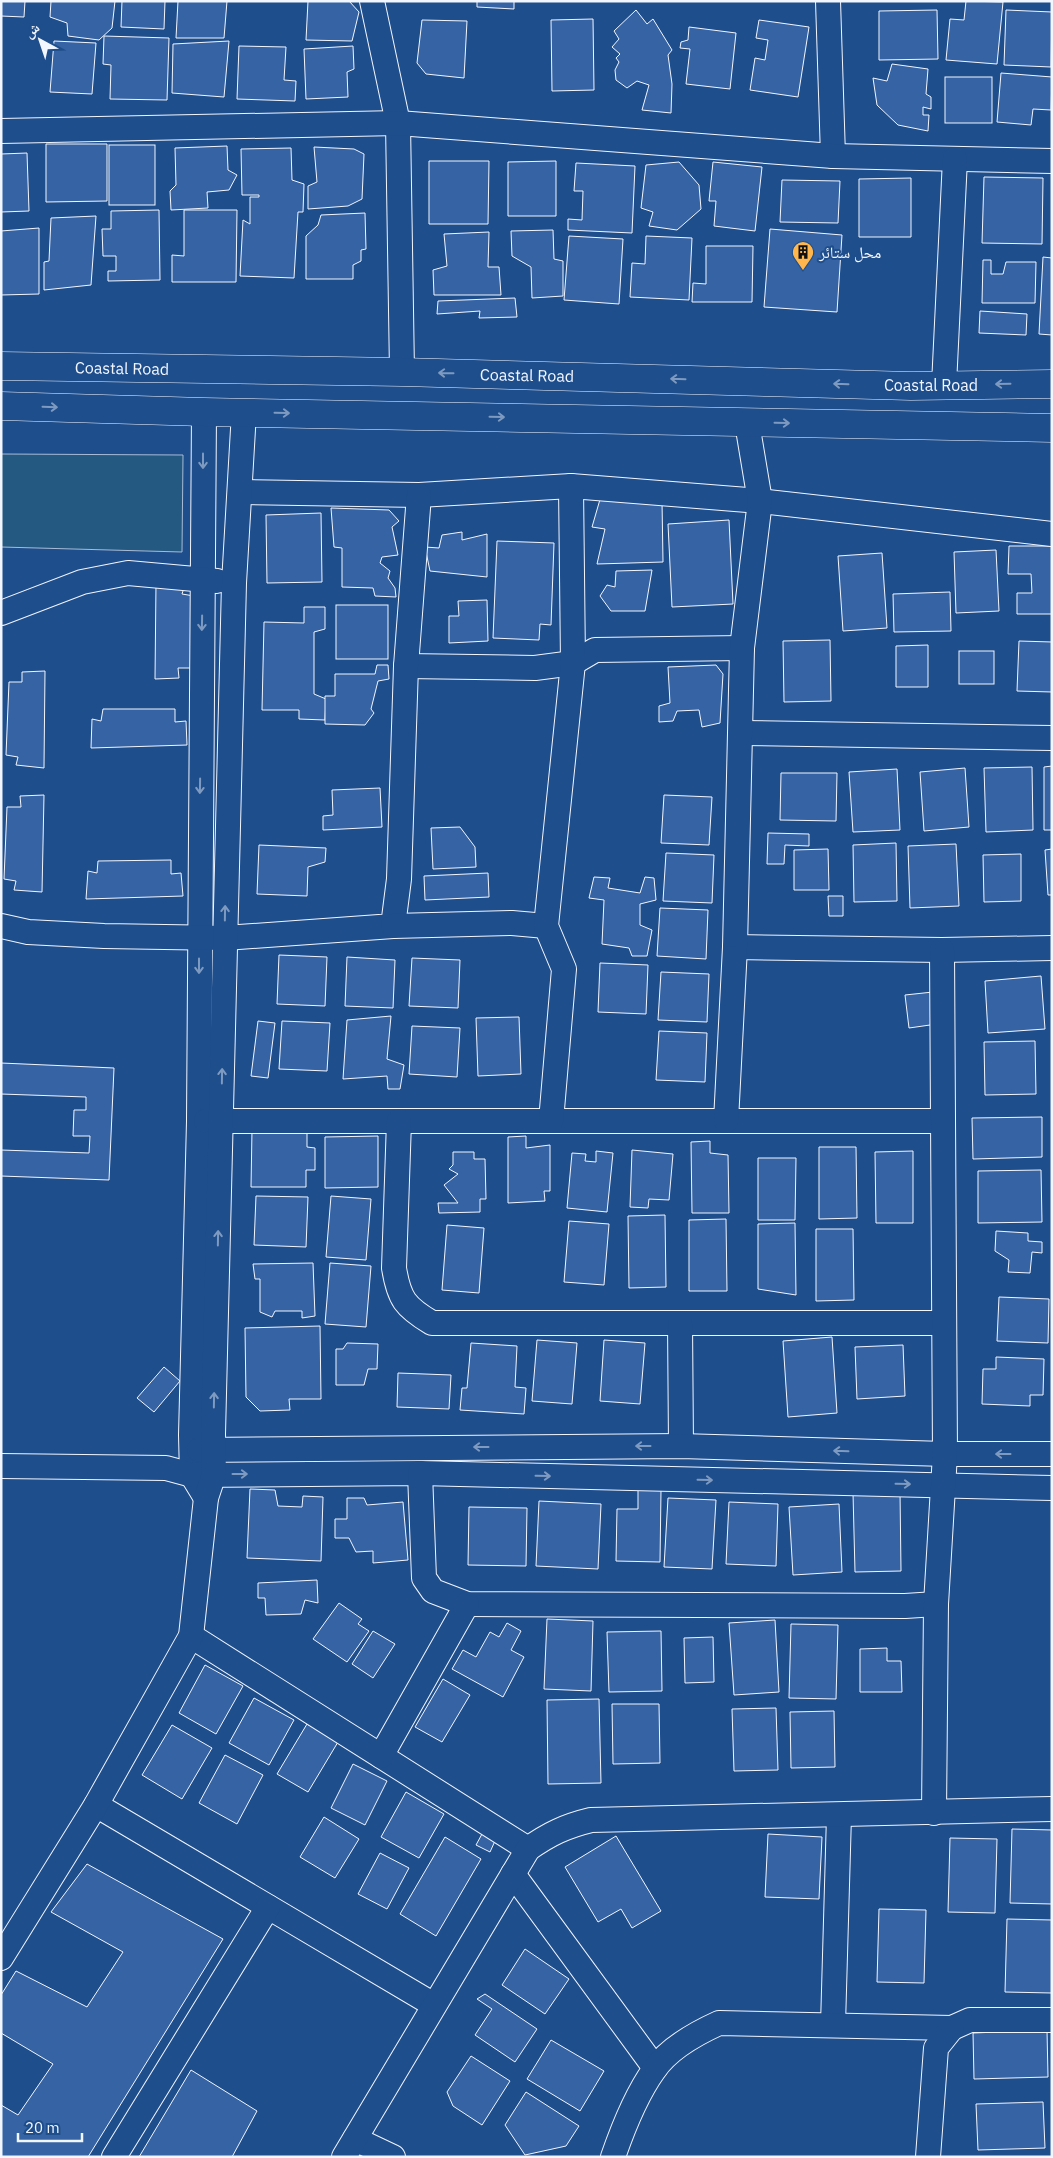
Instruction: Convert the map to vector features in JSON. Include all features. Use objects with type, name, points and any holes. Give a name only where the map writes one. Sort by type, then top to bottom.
[{"type":"highway","name":"Coastal Road","points":[[1,366],[402,372],[944,385],[1052,384]]},
{"type":"highway","points":[[1,406],[204,412],[1052,428]]},
{"type":"street","points":[[372,1],[398,122],[402,372]]},
{"type":"street","points":[[828,1],[833,156]]},
{"type":"street","points":[[1,131],[398,122],[833,156],[1052,161]]},
{"type":"street","points":[[944,385],[956,159]]},
{"type":"street","points":[[204,412],[199,936],[210,1121]]},
{"type":"street","points":[[1,1958],[96,1805],[191,1636],[206,1498],[202,1450],[210,1121],[225,938],[234,583],[244,412]]},
{"type":"street","points":[[726,1121],[735,947],[742,648],[760,501],[747,422]]},
{"type":"street","points":[[240,492],[418,495],[571,486],[760,501],[1052,534]]},
{"type":"street","points":[[551,1121],[564,969],[546,926],[573,663],[571,486]]},
{"type":"street","points":[[393,926],[399,880],[406,666],[418,495]]},
{"type":"street","points":[[1,613],[82,582],[128,573],[234,583]]},
{"type":"street","points":[[406,666],[535,668],[573,663],[594,650],[742,648]]},
{"type":"street","points":[[741,733],[1052,738]]},
{"type":"street","points":[[200,849],[226,849]]},
{"type":"street","points":[[1,926],[28,932],[104,936],[199,936],[225,938],[393,926],[512,923],[546,926]]},
{"type":"street","points":[[735,947],[942,950],[1052,948]]},
{"type":"street","points":[[934,1813],[936,1604],[945,1454],[942,950]]},
{"type":"street","points":[[210,1121],[943,1121]]},
{"type":"street","points":[[399,1121],[394,1268],[398,1290],[410,1310],[432,1323],[944,1323]]},
{"type":"street","points":[[680,1323],[681,1446]]},
{"type":"street","points":[[166,1468],[202,1450],[681,1446],[945,1454],[1052,1454]]},
{"type":"street","points":[[1,1466],[166,1468],[203,1474],[420,1473],[1052,1488]]},
{"type":"street","points":[[420,1473],[424,1578],[433,1591],[467,1604],[906,1606],[936,1604]]},
{"type":"street","points":[[381,1756],[467,1604]]},
{"type":"street","points":[[191,1636],[528,1849]]},
{"type":"street","points":[[96,1805],[434,2005]]},
{"type":"street","points":[[393,2157],[349,2148],[528,1849],[565,1826],[591,1820],[1052,1809]]},
{"type":"street","points":[[833,2025],[838,1814]]},
{"type":"street","points":[[513,1874],[655,2068]]},
{"type":"street","points":[[114,2157],[268,1907]]},
{"type":"street","points":[[613,2157],[639,2094],[655,2068],[699,2032],[719,2023],[952,2028],[970,2020],[1052,2020]]},
{"type":"street","points":[[928,2157],[936,2048],[952,2028]]},
{"type":"shaded area","points":[[1,454],[183,455],[182,552],[1,547]]},
{"type":"building","points":[[1,1],[25,1],[24,17],[1,16]]},
{"type":"building","points":[[51,1],[115,1],[112,28],[99,40],[68,36],[67,23],[50,17]]},
{"type":"building","points":[[122,1],[165,1],[164,29],[121,27]]},
{"type":"building","points":[[178,1],[227,1],[224,38],[176,38]]},
{"type":"building","points":[[308,1],[349,1],[359,12],[352,41],[306,40]]},
{"type":"building","points":[[477,1],[514,1],[514,9],[477,7]]},
{"type":"building","points":[[966,1],[1003,2],[997,64],[946,60],[950,19],[964,20]]},
{"type":"building","points":[[636,10],[647,24],[653,19],[672,50],[668,55],[672,84],[671,113],[642,110],[649,85],[637,81],[627,88],[616,80],[615,70],[619,62],[616,58],[620,54],[612,47],[619,39],[614,31]]},
{"type":"building","points":[[937,10],[938,59],[879,60],[879,11]]},
{"type":"building","points":[[1006,10],[1052,12],[1051,67],[1004,65]]},
{"type":"building","points":[[593,19],[594,90],[552,91],[551,20]]},
{"type":"building","points":[[422,20],[467,21],[464,78],[426,74],[417,63]]},
{"type":"building","points":[[759,20],[809,27],[798,97],[750,90],[755,58],[765,60],[768,40],[756,38]]},
{"type":"building","points":[[689,27],[736,33],[730,89],[686,84],[690,49],[680,48],[681,42],[688,40]]},
{"type":"building","points":[[104,36],[169,38],[167,100],[110,99],[111,65],[103,64]]},
{"type":"building","points":[[54,41],[96,43],[92,94],[50,92]]},
{"type":"building","points":[[229,41],[224,97],[172,93],[173,44]]},
{"type":"building","points":[[239,46],[286,47],[284,80],[296,81],[295,101],[237,99]]},
{"type":"building","points":[[353,46],[354,69],[347,72],[348,97],[306,99],[304,49]]},
{"type":"building","points":[[892,64],[928,69],[926,94],[931,97],[931,109],[923,107],[923,115],[929,115],[928,131],[898,125],[877,105],[873,78],[887,81]]},
{"type":"building","points":[[1001,73],[1052,77],[1051,110],[1033,109],[1031,125],[997,122]]},
{"type":"building","points":[[945,77],[992,77],[992,123],[945,123]]},
{"type":"building","points":[[46,144],[107,144],[107,201],[46,202]]},
{"type":"building","points":[[109,145],[155,145],[155,205],[109,205]]},
{"type":"building","points":[[227,146],[228,170],[237,175],[229,190],[207,192],[208,208],[171,210],[170,191],[176,185],[175,148]]},
{"type":"building","points":[[314,147],[354,149],[364,154],[362,199],[348,206],[308,209],[308,186],[317,182]]},
{"type":"building","points":[[291,148],[292,180],[304,184],[303,212],[298,212],[294,278],[240,276],[243,220],[250,224],[250,197],[259,197],[259,195],[242,195],[241,149]]},
{"type":"building","points":[[27,153],[29,211],[1,212],[1,154]]},
{"type":"building","points":[[429,161],[489,161],[488,224],[429,224]]},
{"type":"building","points":[[556,161],[556,216],[508,216],[508,162]]},
{"type":"building","points":[[679,162],[699,185],[701,209],[677,230],[649,226],[653,212],[641,208],[646,165]]},
{"type":"building","points":[[713,162],[762,167],[755,231],[714,226],[716,201],[709,201]]},
{"type":"building","points":[[576,163],[635,166],[632,233],[568,230],[568,219],[582,220],[583,191],[574,191]]},
{"type":"building","points":[[984,177],[1043,178],[1042,244],[982,243]]},
{"type":"building","points":[[911,178],[911,237],[859,237],[859,179]]},
{"type":"building","points":[[782,180],[840,181],[838,223],[780,222]]},
{"type":"building","points":[[159,210],[160,280],[108,281],[108,271],[116,271],[116,256],[103,256],[102,229],[111,229],[111,211]]},
{"type":"building","points":[[184,210],[237,210],[236,282],[172,282],[172,255],[184,256]]},
{"type":"building","points":[[365,213],[366,249],[361,250],[361,261],[353,265],[353,279],[306,279],[306,236],[318,225],[321,215]]},
{"type":"building","points":[[96,216],[91,285],[44,290],[44,262],[49,261],[51,218]]},
{"type":"building","points":[[39,228],[39,294],[1,295],[1,231]]},
{"type":"building","name":"محل ستائر","points":[[770,229],[842,235],[837,312],[764,307]]},
{"type":"building","points":[[553,230],[554,259],[563,261],[563,296],[532,298],[531,267],[512,256],[511,231]]},
{"type":"building","points":[[489,232],[488,267],[499,267],[501,295],[434,295],[433,270],[447,266],[444,234]]},
{"type":"building","points":[[569,236],[623,239],[619,304],[564,300]]},
{"type":"building","points":[[646,236],[692,238],[689,300],[630,297],[632,263],[645,264]]},
{"type":"building","points":[[706,246],[753,246],[752,302],[692,302],[693,283],[706,284]]},
{"type":"building","points":[[1043,257],[1052,258],[1052,335],[1039,334]]},
{"type":"building","points":[[983,260],[991,260],[991,274],[1003,274],[1006,262],[1036,262],[1035,303],[982,303]]},
{"type":"building","points":[[515,298],[517,317],[479,318],[480,311],[437,314],[438,301]]},
{"type":"building","points":[[980,311],[1027,314],[1026,335],[979,333]]},
{"type":"building","points":[[601,496],[662,501],[663,562],[597,564],[605,529],[592,527]]},
{"type":"building","points":[[331,508],[389,510],[399,521],[392,527],[398,555],[382,557],[380,563],[390,571],[388,578],[395,588],[396,597],[375,596],[373,588],[342,587],[342,548],[334,547]]},
{"type":"building","points":[[321,513],[322,582],[267,583],[266,515]]},
{"type":"building","points":[[729,520],[733,604],[672,607],[668,524]]},
{"type":"building","points":[[462,532],[462,540],[487,534],[487,577],[430,571],[425,547],[439,548],[442,535]]},
{"type":"building","points":[[497,541],[554,543],[551,625],[540,624],[539,640],[493,638]]},
{"type":"building","points":[[1009,546],[1052,546],[1052,614],[1017,614],[1017,593],[1032,593],[1031,574],[1008,574]]},
{"type":"building","points":[[996,550],[999,611],[956,613],[954,552]]},
{"type":"building","points":[[882,553],[887,628],[843,631],[838,556]]},
{"type":"building","points":[[652,570],[645,611],[611,611],[600,596],[607,585],[615,587],[616,571]]},
{"type":"building","points":[[156,583],[185,585],[182,594],[194,596],[192,668],[178,668],[179,678],[155,679]]},
{"type":"building","points":[[950,592],[951,631],[894,632],[893,594]]},
{"type":"building","points":[[487,600],[488,641],[449,643],[449,616],[459,616],[458,601]]},
{"type":"building","points":[[336,605],[388,605],[388,659],[336,659]]},
{"type":"building","points":[[304,607],[325,607],[325,629],[314,632],[314,694],[326,699],[325,720],[299,719],[299,710],[262,710],[264,622],[304,623]]},
{"type":"building","points":[[830,640],[831,701],[784,702],[783,641]]},
{"type":"building","points":[[1019,641],[1052,642],[1052,692],[1017,691]]},
{"type":"building","points":[[928,645],[928,687],[896,687],[896,646]]},
{"type":"building","points":[[959,651],[994,651],[994,684],[959,684]]},
{"type":"building","points":[[377,665],[388,665],[389,679],[378,681],[371,709],[374,713],[365,725],[325,724],[325,696],[335,696],[335,674],[375,674]]},
{"type":"building","points":[[716,665],[723,674],[720,723],[702,727],[699,710],[677,711],[673,721],[659,722],[659,706],[670,703],[668,667]]},
{"type":"building","points":[[45,671],[44,768],[16,765],[18,757],[6,755],[9,682],[22,682],[22,672]]},
{"type":"building","points":[[103,709],[175,709],[175,722],[186,721],[187,745],[91,748],[92,719],[101,721]]},
{"type":"building","points":[[1052,766],[1052,830],[1044,830],[1044,767]]},
{"type":"building","points":[[1032,767],[1033,830],[986,832],[984,768]]},
{"type":"building","points":[[965,768],[969,827],[924,831],[920,772]]},
{"type":"building","points":[[897,769],[900,830],[853,832],[849,772]]},
{"type":"building","points":[[781,773],[837,773],[836,821],[780,820]]},
{"type":"building","points":[[380,788],[382,827],[323,830],[323,816],[333,815],[332,790]]},
{"type":"building","points":[[44,795],[42,892],[14,890],[16,881],[4,879],[7,807],[21,807],[20,796]]},
{"type":"building","points":[[664,795],[712,797],[709,845],[661,843]]},
{"type":"building","points":[[460,827],[475,847],[476,867],[433,869],[431,828]]},
{"type":"building","points":[[768,833],[809,834],[809,846],[785,845],[784,864],[767,864]]},
{"type":"building","points":[[896,843],[897,901],[854,902],[853,845]]},
{"type":"building","points":[[956,844],[959,906],[910,908],[908,846]]},
{"type":"building","points":[[259,845],[326,848],[325,862],[308,867],[307,896],[257,894]]},
{"type":"building","points":[[828,849],[829,890],[794,890],[794,850]]},
{"type":"building","points":[[1052,849],[1052,895],[1048,895],[1045,850]]},
{"type":"building","points":[[666,853],[714,855],[712,903],[663,901]]},
{"type":"building","points":[[1021,854],[1021,901],[984,902],[983,855]]},
{"type":"building","points":[[171,860],[171,874],[181,873],[183,896],[86,899],[88,871],[97,873],[98,861]]},
{"type":"building","points":[[488,873],[489,897],[425,900],[424,876]]},
{"type":"building","points":[[594,877],[610,878],[608,888],[640,893],[645,877],[654,878],[656,900],[640,904],[640,925],[652,930],[647,956],[632,956],[629,948],[602,944],[604,900],[589,898]]},
{"type":"building","points":[[828,896],[843,896],[843,916],[829,916]]},
{"type":"building","points":[[660,908],[708,910],[706,959],[657,956]]},
{"type":"building","points":[[279,955],[327,957],[325,1006],[277,1004]]},
{"type":"building","points":[[347,957],[395,960],[393,1008],[345,1006]]},
{"type":"building","points":[[412,958],[460,960],[458,1008],[409,1006]]},
{"type":"building","points":[[600,963],[648,965],[646,1014],[598,1012]]},
{"type":"building","points":[[661,972],[709,974],[707,1022],[658,1020]]},
{"type":"building","points":[[1041,976],[1045,1029],[988,1033],[985,981]]},
{"type":"building","points":[[933,992],[937,1024],[909,1028],[905,995]]},
{"type":"building","points":[[391,1016],[387,1059],[404,1065],[400,1089],[388,1089],[387,1076],[343,1079],[347,1020]]},
{"type":"building","points":[[519,1017],[521,1074],[478,1076],[476,1018]]},
{"type":"building","points":[[258,1021],[275,1023],[268,1078],[251,1076]]},
{"type":"building","points":[[282,1021],[330,1023],[327,1071],[279,1069]]},
{"type":"building","points":[[412,1026],[460,1028],[457,1077],[409,1074]]},
{"type":"building","points":[[659,1031],[707,1033],[705,1082],[656,1080]]},
{"type":"building","points":[[1035,1041],[1036,1094],[985,1095],[984,1042]]},
{"type":"building","points":[[1,1063],[114,1068],[109,1180],[1,1176],[1,1150],[89,1153],[90,1136],[73,1136],[74,1110],[86,1110],[86,1097],[1,1094]]},
{"type":"building","points":[[1042,1117],[1042,1157],[973,1159],[972,1118]]},
{"type":"building","points":[[252,1130],[307,1130],[307,1147],[315,1148],[315,1170],[306,1170],[306,1187],[251,1187]]},
{"type":"building","points":[[378,1136],[378,1187],[325,1188],[325,1137]]},
{"type":"building","points":[[526,1136],[526,1148],[550,1145],[550,1191],[544,1191],[545,1201],[508,1203],[508,1137]]},
{"type":"building","points":[[710,1141],[710,1153],[728,1155],[729,1213],[692,1213],[691,1142]]},
{"type":"building","points":[[819,1147],[856,1147],[857,1218],[819,1219]]},
{"type":"building","points":[[632,1150],[673,1154],[669,1200],[649,1199],[648,1208],[630,1207]]},
{"type":"building","points":[[596,1151],[613,1153],[607,1212],[567,1208],[572,1153],[586,1154],[585,1161],[596,1162]]},
{"type":"building","points":[[913,1151],[913,1223],[876,1223],[875,1152]]},
{"type":"building","points":[[453,1152],[474,1152],[474,1159],[485,1159],[486,1199],[480,1199],[480,1212],[439,1213],[438,1203],[458,1203],[444,1185],[458,1174],[449,1169],[453,1165]]},
{"type":"building","points":[[758,1158],[796,1158],[795,1220],[758,1220]]},
{"type":"building","points":[[1041,1170],[1042,1222],[978,1223],[978,1171]]},
{"type":"building","points":[[256,1196],[308,1197],[306,1247],[254,1245]]},
{"type":"building","points":[[331,1196],[371,1199],[366,1260],[326,1257]]},
{"type":"building","points":[[665,1215],[666,1287],[629,1288],[628,1216]]},
{"type":"building","points":[[726,1219],[727,1291],[689,1291],[689,1220]]},
{"type":"building","points":[[569,1221],[609,1224],[604,1285],[564,1282]]},
{"type":"building","points":[[795,1223],[796,1295],[758,1289],[758,1224]]},
{"type":"building","points":[[447,1225],[484,1228],[479,1293],[442,1290]]},
{"type":"building","points":[[816,1229],[853,1229],[854,1300],[816,1301]]},
{"type":"building","points":[[996,1231],[1028,1233],[1028,1241],[1042,1242],[1042,1253],[1032,1252],[1030,1273],[1008,1272],[1009,1260],[995,1251]]},
{"type":"building","points":[[313,1263],[315,1316],[302,1318],[302,1311],[275,1311],[272,1317],[260,1312],[260,1279],[255,1279],[253,1264]]},
{"type":"building","points":[[330,1263],[371,1266],[366,1327],[325,1324]]},
{"type":"building","points":[[999,1297],[1049,1299],[1048,1343],[997,1341]]},
{"type":"building","points":[[320,1326],[321,1399],[289,1399],[290,1410],[260,1411],[246,1397],[245,1328]]},
{"type":"building","points":[[832,1337],[837,1413],[788,1417],[783,1341]]},
{"type":"building","points":[[537,1340],[577,1343],[572,1404],[532,1401]]},
{"type":"building","points":[[604,1340],[645,1343],[640,1404],[600,1401]]},
{"type":"building","points":[[347,1343],[378,1344],[377,1369],[368,1369],[364,1385],[336,1385],[336,1349],[343,1349]]},
{"type":"building","points":[[471,1343],[517,1346],[515,1387],[526,1388],[524,1414],[460,1410],[462,1388],[467,1388]]},
{"type":"building","points":[[903,1345],[905,1396],[857,1399],[855,1347]]},
{"type":"building","points":[[996,1357],[1044,1359],[1043,1395],[1030,1395],[1030,1406],[982,1404],[983,1369],[996,1369]]},
{"type":"building","points":[[164,1367],[180,1381],[154,1412],[137,1398]]},
{"type":"building","points":[[398,1373],[451,1375],[449,1409],[397,1407]]},
{"type":"building","points":[[250,1489],[275,1490],[278,1506],[302,1507],[303,1496],[323,1497],[321,1561],[247,1558]]},
{"type":"building","points":[[638,1489],[661,1490],[660,1562],[616,1561],[617,1509],[638,1509]]},
{"type":"building","points":[[900,1492],[901,1571],[855,1572],[853,1493]]},
{"type":"building","points":[[347,1498],[364,1498],[367,1505],[403,1502],[408,1560],[373,1563],[373,1551],[356,1552],[349,1538],[335,1538],[335,1519],[347,1519]]},
{"type":"building","points":[[668,1498],[716,1500],[712,1569],[664,1567]]},
{"type":"building","points":[[539,1501],[601,1504],[598,1569],[536,1566]]},
{"type":"building","points":[[729,1502],[778,1504],[776,1566],[726,1564]]},
{"type":"building","points":[[839,1504],[842,1572],[793,1575],[789,1507]]},
{"type":"building","points":[[469,1507],[527,1508],[526,1566],[468,1565]]},
{"type":"building","points":[[317,1580],[318,1603],[305,1600],[301,1614],[266,1615],[265,1598],[258,1598],[258,1583]]},
{"type":"building","points":[[339,1603],[362,1619],[358,1624],[369,1631],[347,1662],[313,1639]]},
{"type":"building","points":[[547,1619],[593,1621],[591,1691],[544,1689]]},
{"type":"building","points":[[775,1620],[779,1692],[734,1695],[729,1623]]},
{"type":"building","points":[[507,1623],[521,1631],[511,1650],[524,1657],[503,1697],[452,1669],[463,1650],[476,1657],[490,1632],[499,1637]]},
{"type":"building","points":[[791,1624],[838,1625],[836,1699],[789,1698]]},
{"type":"building","points":[[373,1631],[395,1644],[373,1678],[352,1664]]},
{"type":"building","points":[[661,1631],[662,1691],[609,1692],[607,1632]]},
{"type":"building","points":[[713,1637],[714,1682],[685,1683],[684,1638]]},
{"type":"building","points":[[887,1648],[887,1661],[901,1661],[902,1692],[860,1692],[860,1649]]},
{"type":"building","points":[[205,1665],[243,1686],[216,1734],[179,1713]]},
{"type":"building","points":[[443,1679],[470,1695],[442,1742],[415,1727]]},
{"type":"building","points":[[254,1698],[294,1720],[269,1765],[229,1743]]},
{"type":"building","points":[[599,1699],[601,1783],[548,1784],[547,1700]]},
{"type":"building","points":[[612,1704],[659,1704],[660,1763],[613,1764]]},
{"type":"building","points":[[776,1708],[778,1770],[734,1771],[732,1709]]},
{"type":"building","points":[[834,1711],[835,1767],[791,1768],[790,1712]]},
{"type":"building","points":[[307,1724],[338,1742],[308,1792],[277,1774]]},
{"type":"building","points":[[172,1725],[212,1748],[182,1799],[142,1775]]},
{"type":"building","points":[[225,1755],[263,1775],[237,1824],[199,1803]]},
{"type":"building","points":[[353,1764],[387,1781],[365,1825],[331,1808]]},
{"type":"building","points":[[406,1792],[444,1814],[419,1858],[381,1837]]},
{"type":"building","points":[[324,1817],[359,1839],[335,1878],[300,1857]]},
{"type":"building","points":[[1012,1829],[1052,1830],[1052,1904],[1010,1903]]},
{"type":"building","points":[[482,1834],[495,1841],[490,1852],[476,1845]]},
{"type":"building","points":[[768,1834],[822,1837],[819,1899],[765,1897]]},
{"type":"building","points":[[616,1836],[661,1911],[632,1928],[621,1909],[598,1922],[565,1867]]},
{"type":"building","points":[[445,1837],[481,1859],[436,1936],[400,1914]]},
{"type":"building","points":[[950,1838],[997,1839],[995,1913],[948,1912]]},
{"type":"building","points":[[380,1853],[409,1868],[387,1909],[358,1894]]},
{"type":"building","points":[[87,1864],[223,1939],[88,2157],[1,2157],[1,2105],[18,2115],[53,2064],[1,2033],[1,1995],[16,1971],[87,2007],[123,1952],[51,1912]]},
{"type":"building","points":[[879,1909],[926,1910],[924,1983],[877,1982]]},
{"type":"building","points":[[1007,1919],[1052,1920],[1052,1993],[1005,1992]]},
{"type":"building","points":[[525,1949],[569,1979],[545,2014],[502,1985]]},
{"type":"building","points":[[485,1994],[537,2029],[515,2062],[475,2035],[492,2009],[477,1999]]},
{"type":"building","points":[[1047,2030],[1048,2077],[974,2079],[973,2033]]},
{"type":"building","points":[[551,2040],[604,2071],[580,2111],[527,2079]]},
{"type":"building","points":[[471,2056],[510,2081],[482,2125],[453,2106],[447,2092]]},
{"type":"building","points":[[191,2070],[257,2111],[232,2157],[139,2157]]},
{"type":"building","points":[[526,2092],[579,2126],[566,2146],[525,2155],[505,2125]]},
{"type":"building","points":[[1043,2102],[1045,2148],[978,2150],[976,2104]]},
{"type":"place","name":"محل ستائر","points":[[803,271]]}]
